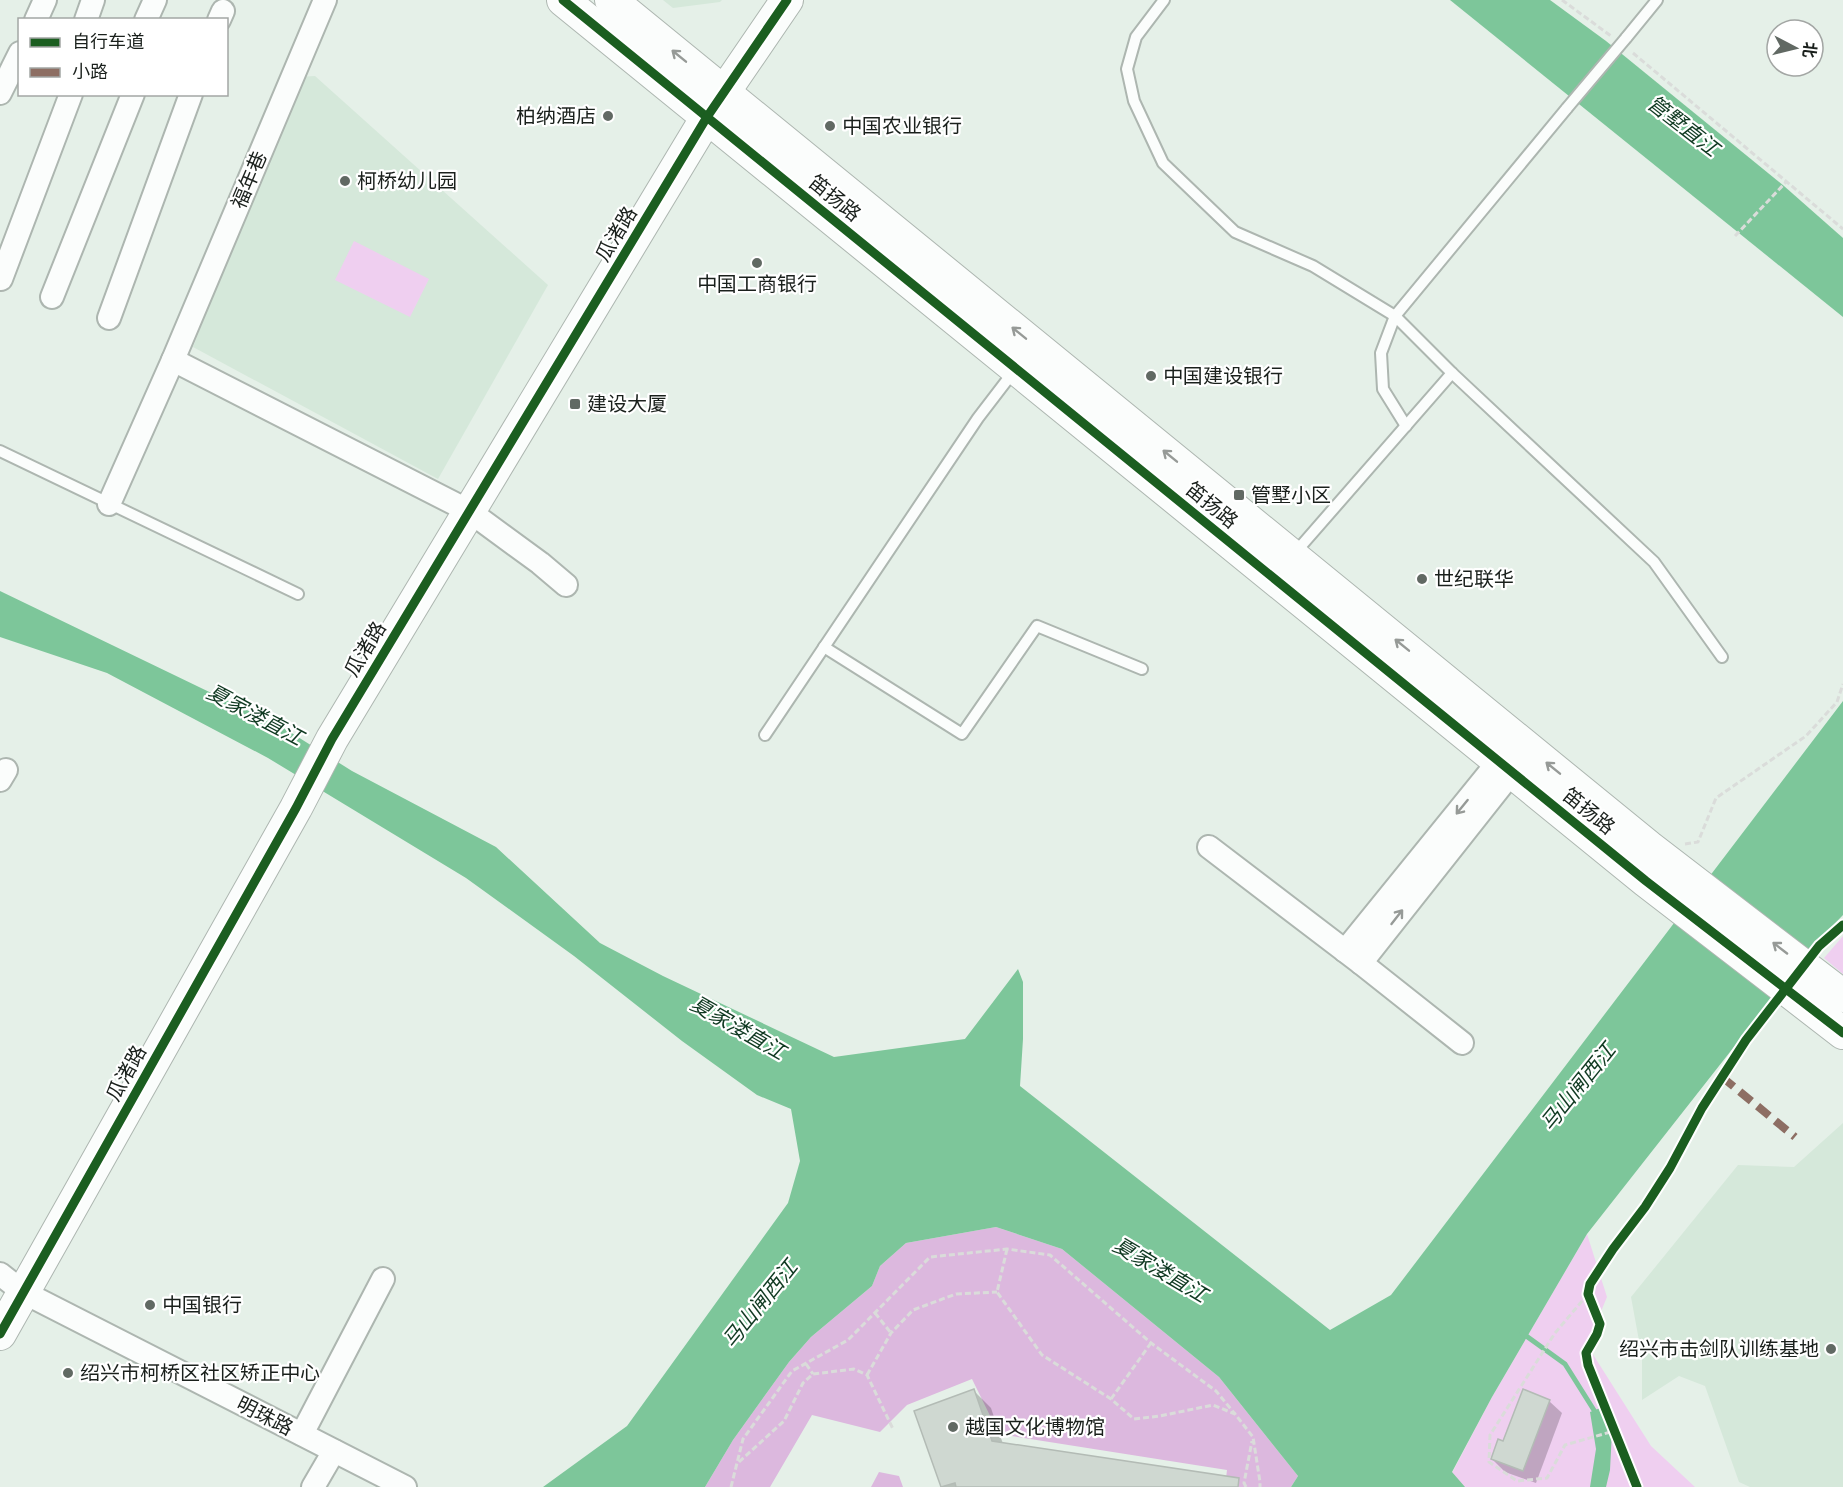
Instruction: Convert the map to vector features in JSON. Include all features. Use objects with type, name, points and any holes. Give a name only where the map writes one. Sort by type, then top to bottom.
[{"type":"street","points":[[87,18],[93,0]]},
{"type":"street","points":[[147,18],[155,0]]},
{"type":"street","name":"福年巷","points":[[109,504],[173,360],[325,0]]},
{"type":"street","name":"笛扬路","points":[[562,0],[716,105],[1292,556],[1655,870]]},
{"type":"street","name":"笛扬路","points":[[611,0],[716,105],[1016,368],[1505,766],[1655,870],[1826,995],[1843,1033]]},
{"type":"street","name":"瓜渚路","points":[[0,1334],[12,1283],[296,808],[332,739],[716,105],[787,0]]},
{"type":"street","points":[[1,89],[18,57]]},
{"type":"street","points":[[0,279],[70,96]]},
{"type":"street","points":[[52,297],[132,96]]},
{"type":"street","points":[[109,318],[190,96]]},
{"type":"street","points":[[173,360],[469,512],[540,563],[566,585]]},
{"type":"street","points":[[1353,957],[1505,766]]},
{"type":"street","points":[[1209,847],[1462,1043]]},
{"type":"street","points":[[302,1434],[383,1279]]},
{"type":"street","name":"明珠路","points":[[12,1283],[405,1487]]},
{"type":"street","points":[[313,1487],[334,1451]]},
{"type":"lane","points":[[1164,0],[1136,37],[1128,69],[1134,100],[1163,163],[1235,232],[1313,266],[1395,316],[1452,373],[1654,562],[1722,657]]},
{"type":"lane","points":[[1406,426],[1383,389],[1381,353],[1395,316],[1658,0]]},
{"type":"lane","points":[[765,735],[978,418],[1016,368]]},
{"type":"lane","points":[[1292,556],[1452,373]]},
{"type":"lane","points":[[0,451],[298,594]]},
{"type":"lane","points":[[824,647],[962,734],[1037,626],[1142,669]]},
{"type":"path","points":[[1562,0],[1613,38]]},
{"type":"path","points":[[1630,51],[1843,229]]},
{"type":"path","points":[[1736,236],[1786,182]]},
{"type":"path","points":[[1698,843],[1716,798],[1806,736],[1837,702],[1843,684]]},
{"type":"path","points":[[1007,1249],[997,1292],[1042,1355],[1111,1400],[1134,1419],[1213,1405],[1235,1414]]},
{"type":"path","points":[[731,1487],[743,1439],[792,1371],[848,1340],[930,1257],[1007,1249],[1050,1255],[1151,1343],[1216,1391],[1253,1437],[1260,1487]]},
{"type":"path","points":[[867,1375],[891,1333],[913,1310],[956,1294],[997,1292]]},
{"type":"path","points":[[1590,1293],[1549,1342],[1490,1435],[1488,1462],[1518,1481],[1547,1478],[1565,1444],[1614,1431]]},
{"type":"path","points":[[875,1313],[891,1333]]},
{"type":"path","points":[[1111,1400],[1151,1343]]},
{"type":"path","points":[[806,1364],[813,1374]]},
{"type":"path","points":[[737,1463],[784,1421],[803,1383],[813,1374],[854,1369],[867,1375],[893,1429]]},
{"type":"path","points":[[1610,1420],[1618,1441]]},
{"type":"path","points":[[1246,1487],[1244,1483],[1253,1437]]},
{"type":"shaded area","points":[[663,0],[722,0],[673,8]]},
{"type":"shaded area","name":"柯桥幼儿园","points":[[315,76],[548,285],[438,479],[193,347],[298,77]]},
{"type":"shaded area","points":[[354,241],[429,279],[410,317],[335,280]]},
{"type":"shaded area","points":[[1843,936],[1843,974],[1824,958]]},
{"type":"shaded area","points":[[1843,1123],[1843,1487],[1750,1487],[1739,1482],[1705,1386],[1679,1376],[1642,1400],[1642,1357],[1631,1297],[1738,1165],[1794,1167]]},
{"type":"shaded area","points":[[996,1227],[1062,1249],[1219,1377],[1298,1476],[1291,1487],[1225,1487],[1227,1470],[999,1434],[972,1379],[907,1405],[880,1432],[812,1415],[770,1487],[705,1487],[733,1440],[789,1362],[811,1337],[872,1286],[880,1266],[906,1243]]},
{"type":"shaded area","points":[[1587,1234],[1607,1297],[1587,1345],[1651,1446],[1695,1487],[1447,1487],[1492,1397]]},
{"type":"shaded area","points":[[879,1472],[899,1476],[903,1487],[871,1487]]},
{"type":"water","name":"管墅直江","points":[[1450,0],[1550,0],[1606,41],[1784,186],[1843,238],[1843,317]]},
{"type":"water","points":[[0,591],[282,727],[352,771],[496,847],[600,943],[663,976],[834,1057],[965,1039],[1018,969],[1023,982],[1020,1086],[1330,1330],[1391,1295],[1843,701],[1843,915],[1814,945],[1587,1234],[1492,1397],[1452,1472],[1465,1487],[1291,1487],[1298,1476],[1219,1377],[1062,1249],[996,1227],[906,1243],[880,1266],[872,1286],[811,1337],[789,1362],[733,1440],[705,1487],[543,1487],[627,1426],[788,1203],[800,1161],[791,1109],[757,1095],[682,1041],[574,956],[466,878],[268,758],[107,673],[0,637]]},
{"type":"water","points":[[1603,1407],[1612,1431],[1610,1470],[1606,1487],[1590,1487],[1596,1449],[1590,1412]]},
{"type":"building","name":"越国文化博物馆","points":[[974,1389],[992,1441],[1239,1478],[1238,1487],[956,1487],[955,1483],[941,1487],[914,1411]]},
{"type":"building","points":[[1523,1389],[1550,1400],[1523,1471],[1491,1459],[1498,1439],[1503,1441]]},
{"type":"waterway","points":[[1522,1333],[1565,1364],[1597,1415]]},
{"type":"marked path","points":[[1722,1077],[1795,1137]]},
{"type":"cycle path","points":[[563,0],[1646,881],[1843,1033]]},
{"type":"cycle path","points":[[0,1334],[296,808],[332,739],[707,117],[787,0]]},
{"type":"cycle path","points":[[1637,1487],[1588,1365],[1586,1353],[1600,1324],[1588,1294],[1590,1284],[1670,1168],[1702,1108],[1746,1040],[1819,946],[1843,925]]},
{"type":"place","name":"柏纳酒店","points":[[608,116]]},
{"type":"place","name":"中国农业银行","points":[[830,126]]},
{"type":"place","name":"柯桥幼儿园","points":[[345,181]]},
{"type":"place","name":"中国工商银行","points":[[757,263]]},
{"type":"place","name":"中国建设银行","points":[[1151,376]]},
{"type":"place","name":"建设大厦","points":[[575,404]]},
{"type":"place","name":"管墅小区","points":[[1239,495]]},
{"type":"place","name":"世纪联华","points":[[1422,579]]},
{"type":"place","name":"中国银行","points":[[150,1305]]},
{"type":"place","name":"绍兴市击剑队训练基地","points":[[1831,1349]]},
{"type":"place","name":"绍兴市柯桥区社区矫正中心","points":[[68,1373]]},
{"type":"place","name":"越国文化博物馆","points":[[953,1427]]},
{"type":"water label","name":"夏家溇直江","points":[[255,715]]},
{"type":"water label","name":"夏家溇直江","points":[[738,1028]]},
{"type":"water label","name":"马山闸西江","points":[[1578,1087]]},
{"type":"water label","name":"夏家溇直江","points":[[1160,1270]]},
{"type":"water label","name":"马山闸西江","points":[[760,1304]]}]
